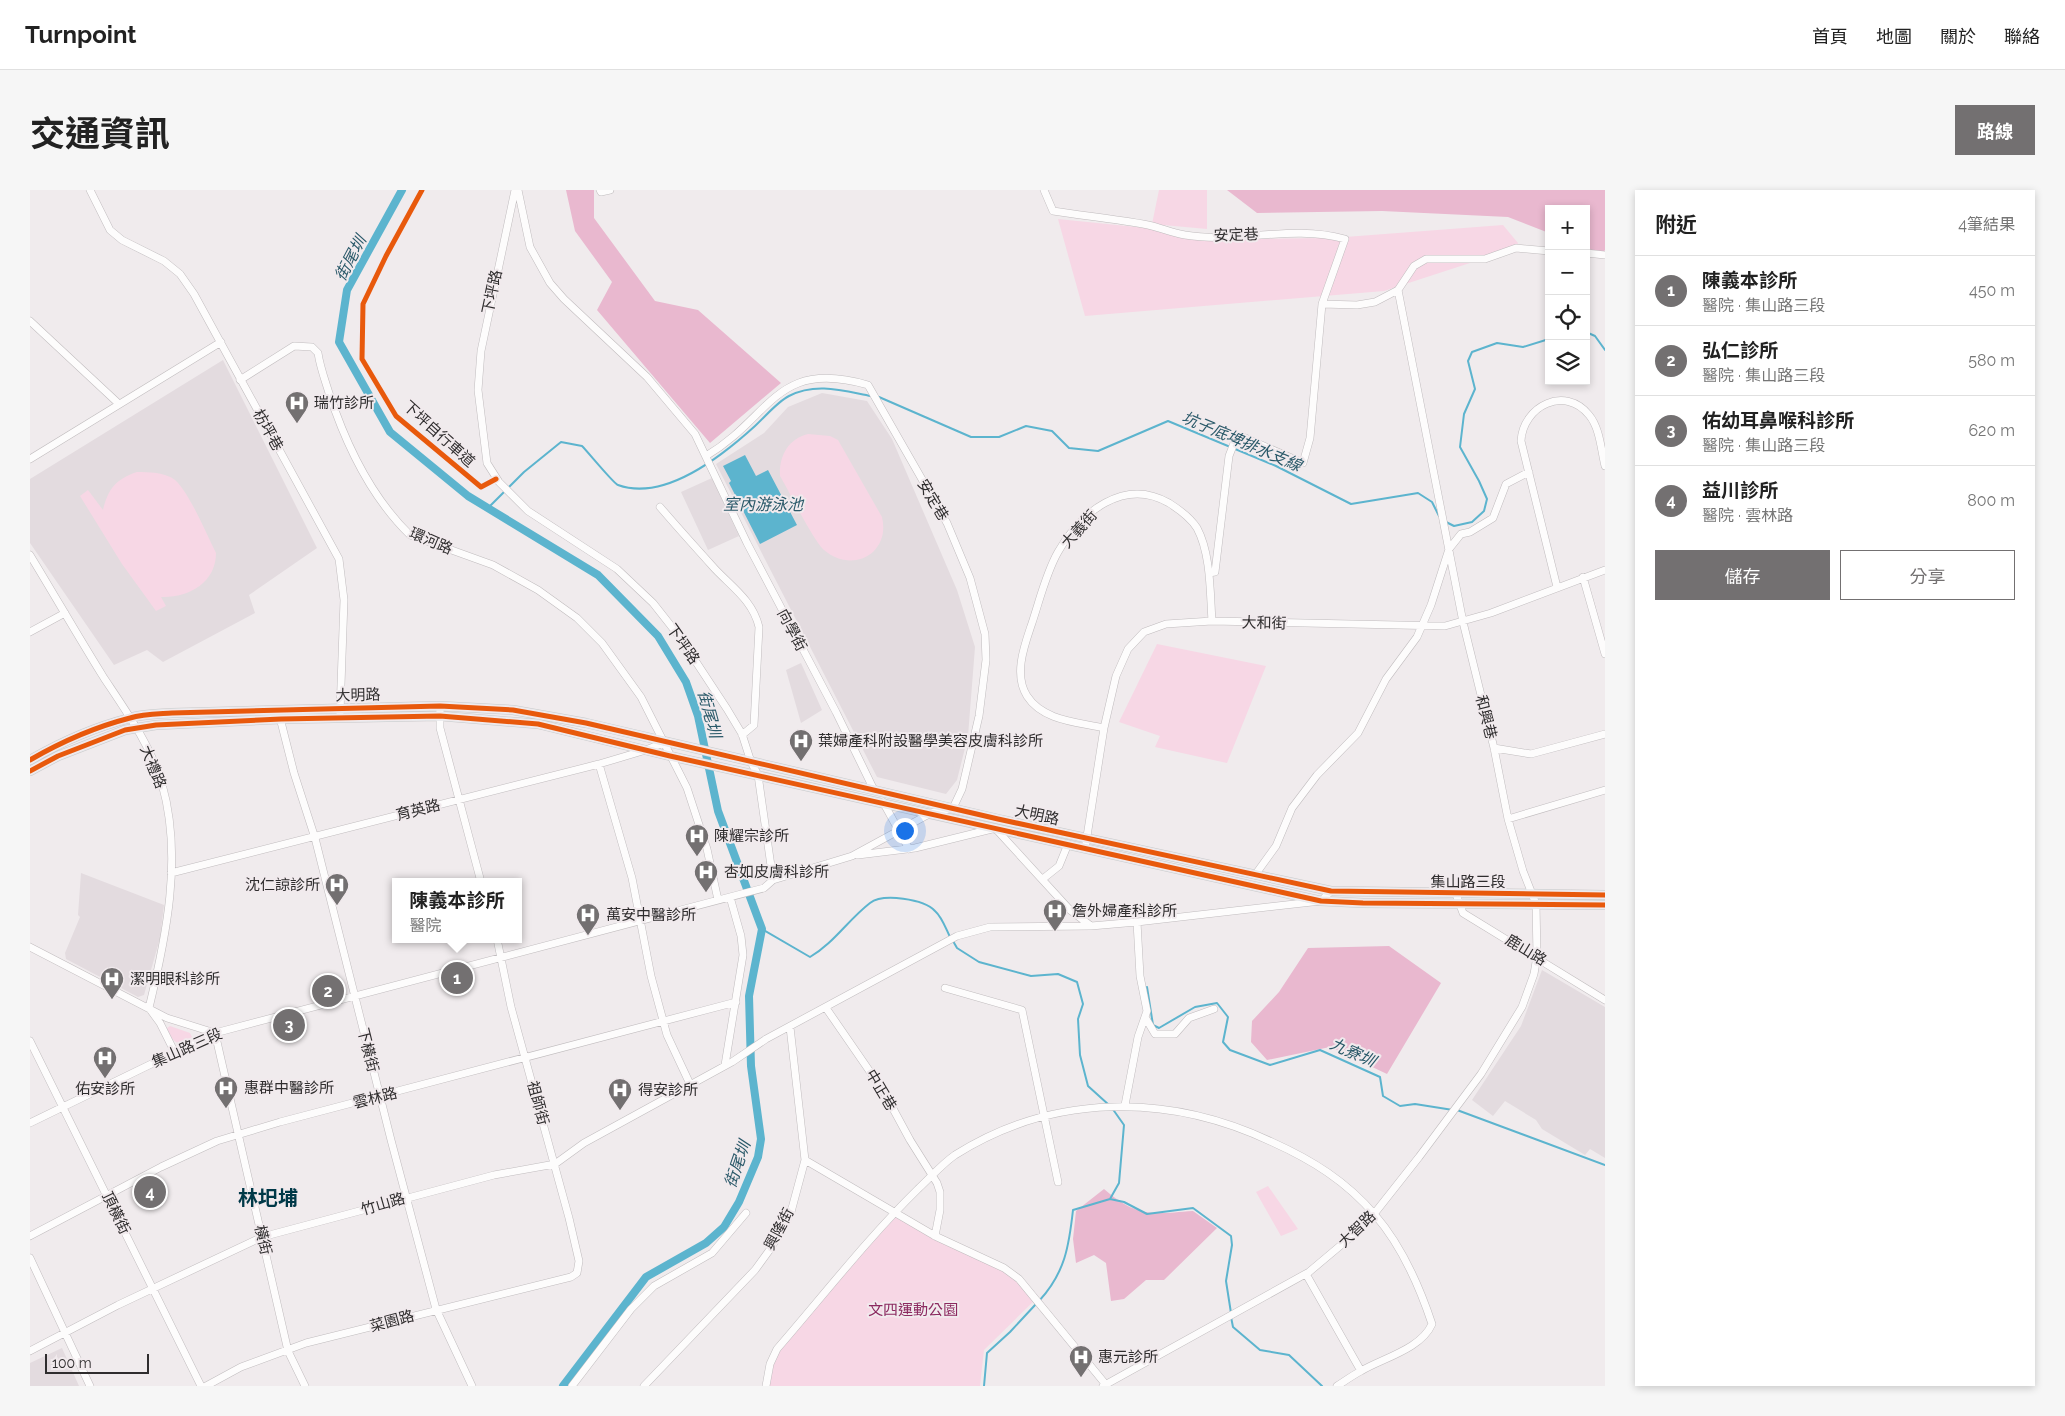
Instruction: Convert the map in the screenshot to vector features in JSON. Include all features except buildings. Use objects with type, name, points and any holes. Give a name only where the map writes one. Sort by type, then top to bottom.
[{"type":"main road","name":"大明路","points":[[30,771],[58,756],[135,728],[339,708],[440,706],[539,714],[953,808],[997,824],[1085,849],[1321,901]]},
{"type":"main road","name":"大明路","points":[[30,760],[52,747],[130,718],[172,713],[279,714],[341,718],[440,716],[538,724],[736,771],[931,813],[1085,838],[1331,891]]},
{"type":"main road","name":"集山路三段","points":[[1331,891],[1605,896]]},
{"type":"main road","name":"集山路三段","points":[[1321,901],[1605,905]]},
{"type":"street","name":"枋坪巷","points":[[90,190],[110,230],[122,240],[164,261],[180,274],[194,294],[339,559],[344,600],[339,708],[341,718]]},
{"type":"street","points":[[517,190],[530,247],[550,284],[647,377],[695,434],[706,456]]},
{"type":"street","name":"下坪路","points":[[517,190],[488,312],[479,370],[478,390],[488,463],[499,482],[512,497],[528,511],[617,569],[653,603],[679,636],[742,735],[751,762],[758,775],[773,880]]},
{"type":"street","points":[[600,190],[601,192],[610,190]]},
{"type":"street","name":"安定巷","points":[[1044,190],[1054,211],[1149,225],[1185,235],[1240,237],[1287,232],[1327,234],[1345,240],[1322,304]]},
{"type":"street","points":[[1209,573],[1215,572],[1231,448],[1236,438],[1243,438],[1303,463],[1310,438],[1322,304],[1357,305],[1375,302],[1398,290],[1414,266],[1426,259],[1485,259],[1516,248],[1545,250]]},
{"type":"street","points":[[1590,253],[1605,255]]},
{"type":"street","name":"和興巷","points":[[1398,290],[1463,622],[1494,748],[1508,819],[1531,895]]},
{"type":"street","points":[[30,321],[119,404]]},
{"type":"street","points":[[30,459],[221,342]]},
{"type":"street","name":"環河路","points":[[240,380],[294,346],[312,347],[318,353],[341,428],[378,497],[391,515],[410,535],[493,565],[538,590],[577,618],[602,643],[621,669],[649,712],[663,742]]},
{"type":"street","name":"安定巷","points":[[706,456],[725,445],[777,395],[791,385],[818,377],[859,382],[868,385],[875,401],[947,523],[970,578],[985,634],[986,660],[979,716],[962,789],[953,808]]},
{"type":"street","points":[[1557,587],[1521,440],[1524,423],[1531,413],[1540,406],[1557,400],[1574,403],[1591,417],[1605,466]]},
{"type":"street","name":"向學街","points":[[706,456],[747,543],[836,712],[874,790]]},
{"type":"street","points":[[1255,875],[1276,846],[1292,808],[1304,789],[1358,733],[1386,679],[1411,647],[1422,626],[1449,549],[1461,534],[1470,532],[1493,518],[1506,484],[1529,472]]},
{"type":"street","name":"大義街","points":[[1104,728],[1051,716],[1037,708],[1023,687],[1021,667],[1023,651],[1040,598],[1058,551],[1080,524],[1110,499],[1130,493],[1146,494],[1160,498],[1188,516],[1197,529],[1209,573],[1212,621]]},
{"type":"street","points":[[660,507],[716,570],[746,599],[757,618],[759,627],[754,725],[742,735]]},
{"type":"street","name":"大禮路","points":[[30,555],[130,718],[149,752],[162,784],[169,820],[171,873],[162,950],[149,1008]]},
{"type":"street","name":"大和街","points":[[1085,849],[1085,838],[1104,728],[1116,676],[1128,649],[1135,639],[1144,632],[1160,625],[1212,621],[1422,626],[1463,622],[1605,570]]},
{"type":"street","points":[[1583,577],[1605,654]]},
{"type":"street","points":[[30,632],[66,613]]},
{"type":"street","points":[[440,706],[440,728],[480,878]]},
{"type":"street","name":"下橫街","points":[[279,714],[294,774],[315,838],[436,1309],[472,1386]]},
{"type":"street","points":[[1494,748],[1531,754],[1605,734]]},
{"type":"street","points":[[663,742],[687,788],[699,822],[718,900]]},
{"type":"street","name":"育英路","points":[[171,873],[315,838],[600,764],[646,750],[663,742]]},
{"type":"street","points":[[600,764],[632,878],[651,976],[667,1035],[690,1084]]},
{"type":"street","points":[[1508,819],[1605,790]]},
{"type":"street","points":[[883,802],[908,849]]},
{"type":"street","points":[[852,856],[931,813],[953,808]]},
{"type":"street","points":[[773,880],[852,856],[908,849],[997,824],[1070,910],[1091,926]]},
{"type":"street","points":[[1044,878],[1059,866],[1068,844]]},
{"type":"street","name":"集山路三段","points":[[30,1123],[215,1033],[764,888],[773,880]]},
{"type":"street","points":[[1321,901],[1331,891]]},
{"type":"street","points":[[1456,894],[1458,904]]},
{"type":"street","name":"大智路","points":[[1105,1386],[1226,1316],[1306,1274],[1328,1258],[1374,1214],[1453,1111],[1506,1036],[1522,1007],[1534,974],[1537,956],[1536,904],[1531,895]]},
{"type":"street","points":[[726,1065],[742,954],[741,936],[730,897]]},
{"type":"street","name":"集山路三段","points":[[826,1008],[957,936],[990,927],[1091,926],[1321,901]]},
{"type":"street","name":"鹿山路","points":[[1458,904],[1463,913],[1537,956],[1605,1000]]},
{"type":"street","points":[[1121,1105],[1138,1037],[1147,1011],[1140,976],[1137,922]]},
{"type":"street","name":"祖師街","points":[[498,943],[511,1007],[555,1164],[579,1268]]},
{"type":"street","points":[[30,948],[167,1018],[215,1033]]},
{"type":"street","points":[[945,988],[1022,1010],[1058,1182]]},
{"type":"street","name":"雲林路","points":[[30,1236],[217,1141],[736,1002]]},
{"type":"street","points":[[149,1008],[160,1023],[175,1053]]},
{"type":"street","points":[[790,1027],[826,1008]]},
{"type":"street","name":"中正巷","points":[[826,1008],[884,1092],[910,1140],[932,1175],[940,1192],[940,1210],[936,1236]]},
{"type":"street","points":[[1144,1017],[1155,1034],[1175,1034],[1189,1018],[1214,1008]]},
{"type":"street","name":"竹山路","points":[[30,1351],[153,1288],[262,1237],[494,1175],[555,1164],[584,1143],[726,1065],[766,1039],[790,1027]]},
{"type":"street","name":"興隆街","points":[[644,1386],[755,1270],[771,1248],[791,1212],[804,1160],[790,1027]]},
{"type":"street","name":"橫街","points":[[215,1033],[288,1351],[305,1386]]},
{"type":"street","name":"頂橫街","points":[[30,1041],[201,1386]]},
{"type":"street","points":[[766,1386],[770,1364],[777,1349],[895,1212],[953,1157],[986,1136],[1043,1116],[1121,1105],[1155,1107],[1200,1115],[1259,1135],[1306,1157],[1337,1178],[1374,1214],[1391,1236],[1419,1287],[1432,1324],[1429,1330],[1418,1340],[1361,1371],[1338,1386]]},
{"type":"street","points":[[804,1160],[936,1236],[1004,1268],[1019,1279],[1105,1386]]},
{"type":"street","points":[[572,1386],[631,1309],[654,1286],[712,1253],[746,1213]]},
{"type":"street","points":[[30,1258],[90,1386]]},
{"type":"street","name":"菜園路","points":[[206,1386],[241,1368],[306,1343],[436,1309],[571,1277],[577,1273],[579,1268]]},
{"type":"street","points":[[1306,1274],[1361,1371]]},
{"type":"shaded area","points":[[566,190],[594,190],[594,218],[655,301],[698,310],[781,383],[710,443],[597,310],[612,282],[575,231]]},
{"type":"shaded area","points":[[1227,190],[1605,190],[1605,250],[1602,254],[1590,250],[1590,205],[1545,205],[1545,231],[1508,217],[1382,211],[1257,213]]},
{"type":"shaded area","points":[[223,360],[317,548],[249,595],[255,613],[163,662],[147,650],[114,665],[30,543],[30,479]]},
{"type":"shaded area","points":[[822,393],[867,401],[892,439],[957,590],[975,647],[968,736],[957,780],[946,794],[877,777],[716,464],[764,433],[788,407]]},
{"type":"shaded area","points":[[712,478],[739,536],[708,550],[681,492]]},
{"type":"shaded area","points":[[801,663],[822,710],[801,723],[786,670]]},
{"type":"shaded area","points":[[81,873],[164,905],[160,938],[144,995],[138,997],[66,959],[65,953],[80,917],[78,915]]},
{"type":"shaded area","points":[[1389,946],[1441,983],[1387,1074],[1330,1047],[1267,1060],[1251,1042],[1252,1021],[1279,992],[1308,948]]},
{"type":"shaded area","points":[[1542,970],[1605,1007],[1605,1158],[1590,1149],[1585,1155],[1542,1129],[1536,1120],[1505,1101],[1493,1116],[1472,1100],[1521,1026]]},
{"type":"shaded area","points":[[1104,1189],[1126,1205],[1136,1209],[1155,1213],[1193,1211],[1217,1228],[1164,1280],[1146,1280],[1124,1299],[1111,1301],[1106,1263],[1094,1255],[1076,1263],[1073,1239],[1076,1211]]},
{"type":"shaded area","points":[[62,1348],[79,1386],[30,1386],[30,1363]]},
{"type":"green space","points":[[1159,190],[1207,190],[1207,229],[1152,224]]},
{"type":"green space","points":[[1058,219],[1254,239],[1332,238],[1503,225],[1518,243],[1516,248],[1384,291],[1085,316]]},
{"type":"green space","points":[[808,434],[830,436],[838,440],[882,517],[883,531],[881,540],[873,552],[861,559],[848,560],[835,557],[819,545],[780,476],[781,462],[786,449],[795,440]]},
{"type":"green space","points":[[137,472],[161,474],[175,480],[192,504],[216,553],[215,564],[211,573],[199,587],[181,595],[161,597],[166,606],[156,611],[122,564],[80,496],[88,490],[103,510],[107,496],[114,486],[124,478]]},
{"type":"green space","points":[[1157,644],[1266,666],[1227,763],[1155,747],[1160,736],[1119,722]]},
{"type":"green space","points":[[170,1026],[190,1033],[192,1037],[180,1043],[177,1042],[171,1037],[167,1028]]},
{"type":"green space","points":[[1268,1186],[1298,1229],[1281,1236],[1256,1192]]},
{"type":"green space","name":"文四運動公園","points":[[895,1215],[1004,1268],[1036,1299],[984,1350],[980,1386],[767,1386],[777,1349]]},
{"type":"water","name":"室內游泳池","points":[[745,455],[756,476],[768,470],[797,525],[760,544],[729,483],[731,481],[723,466]]},
{"type":"waterway","name":"街尾圳","points":[[402,190],[347,290],[339,342],[390,432],[468,496],[598,575],[658,636],[686,682],[698,716],[718,811],[762,929],[749,996],[751,1066],[761,1139],[758,1157],[739,1202],[724,1227],[706,1243],[646,1277],[563,1386]]},
{"type":"waterway","name":"坑子底埤排水支線","points":[[1590,334],[1595,336],[1605,350]]},
{"type":"waterway","name":"坑子底埤排水支線","points":[[1446,522],[1454,526],[1472,522],[1484,511],[1487,499],[1460,447],[1464,414],[1475,389],[1468,361],[1472,352],[1497,343],[1523,347],[1546,340]]},
{"type":"waterway","name":"坑子底埤排水支線","points":[[488,508],[524,472],[561,442],[582,446],[618,485],[636,489],[655,487],[673,482],[710,462],[742,438],[789,396],[809,389],[840,390],[871,396]]},
{"type":"waterway","name":"坑子底埤排水支線","points":[[879,397],[971,437],[999,437],[1026,426],[1052,431],[1069,448],[1098,451],[1168,421],[1276,466],[1351,504],[1418,493],[1432,502],[1439,516]]},
{"type":"waterway","points":[[762,929],[810,957],[834,938],[870,903],[884,898],[893,898],[922,903],[930,907],[940,916],[950,937]]},
{"type":"waterway","points":[[953,941],[957,948],[979,962],[1031,976],[1058,974],[1077,982],[1083,1004],[1078,1019],[1080,1055],[1088,1086],[1109,1105]]},
{"type":"waterway","name":"九寮圳","points":[[1147,987],[1153,1025],[1159,1028],[1195,1007],[1217,1003],[1228,1017],[1223,1042],[1230,1050],[1270,1065],[1320,1050],[1380,1077],[1383,1096],[1400,1106],[1415,1104],[1453,1110]]},
{"type":"waterway","points":[[1039,1301],[1048,1291],[1060,1269],[1070,1235],[1073,1210],[1110,1199],[1119,1183],[1124,1125],[1112,1108]]},
{"type":"waterway","name":"九寮圳","points":[[1457,1110],[1605,1165]]},
{"type":"waterway","points":[[1110,1199],[1124,1202],[1147,1214],[1193,1208],[1231,1236],[1232,1245],[1226,1281],[1231,1313]]},
{"type":"waterway","points":[[984,1386],[987,1353],[1036,1304]]},
{"type":"waterway","points":[[1231,1317],[1233,1327],[1260,1350],[1289,1355],[1322,1386]]},
{"type":"cycle path","name":"下坪自行車道","points":[[422,190],[386,256],[363,304],[362,359],[396,416],[481,487],[496,479]]},
{"type":"cycle path","points":[[30,760],[91,730],[146,715],[440,706],[513,710],[586,723],[998,819],[1331,891],[1605,895]]},
{"type":"cycle path","points":[[30,771],[58,756],[125,730],[156,725],[281,719],[440,716],[538,724],[670,756],[1321,901],[1605,905]]},
{"type":"place","name":"瑞竹診所","points":[[297,424]]},
{"type":"place","name":"葉婦產科附設醫學美容皮膚科診所","points":[[801,762]]},
{"type":"place","name":"陳耀宗診所","points":[[697,857]]},
{"type":"place","name":"杏如皮膚科診所","points":[[706,893]]},
{"type":"place","name":"沈仁諒診所","points":[[337,906]]},
{"type":"place","name":"詹外婦產科診所","points":[[1055,932]]},
{"type":"place","name":"萬安中醫診所","points":[[588,936]]},
{"type":"place","name":"陳義本診所","points":[[457,978]]},
{"type":"place","name":"弘仁診所","points":[[328,991]]},
{"type":"place","name":"潔明眼科診所","points":[[112,1000]]},
{"type":"place","name":"佑幼耳鼻喉科診所","points":[[289,1025]]},
{"type":"place","name":"佑安診所","points":[[105,1079]]},
{"type":"place","name":"惠群中醫診所","points":[[226,1109]]},
{"type":"place","name":"得安診所","points":[[620,1111]]},
{"type":"place","name":"益川診所","points":[[150,1192]]},
{"type":"place","name":"惠元診所","points":[[1081,1378]]},
{"type":"district","name":"林圯埔","points":[[268,1198]]}]
